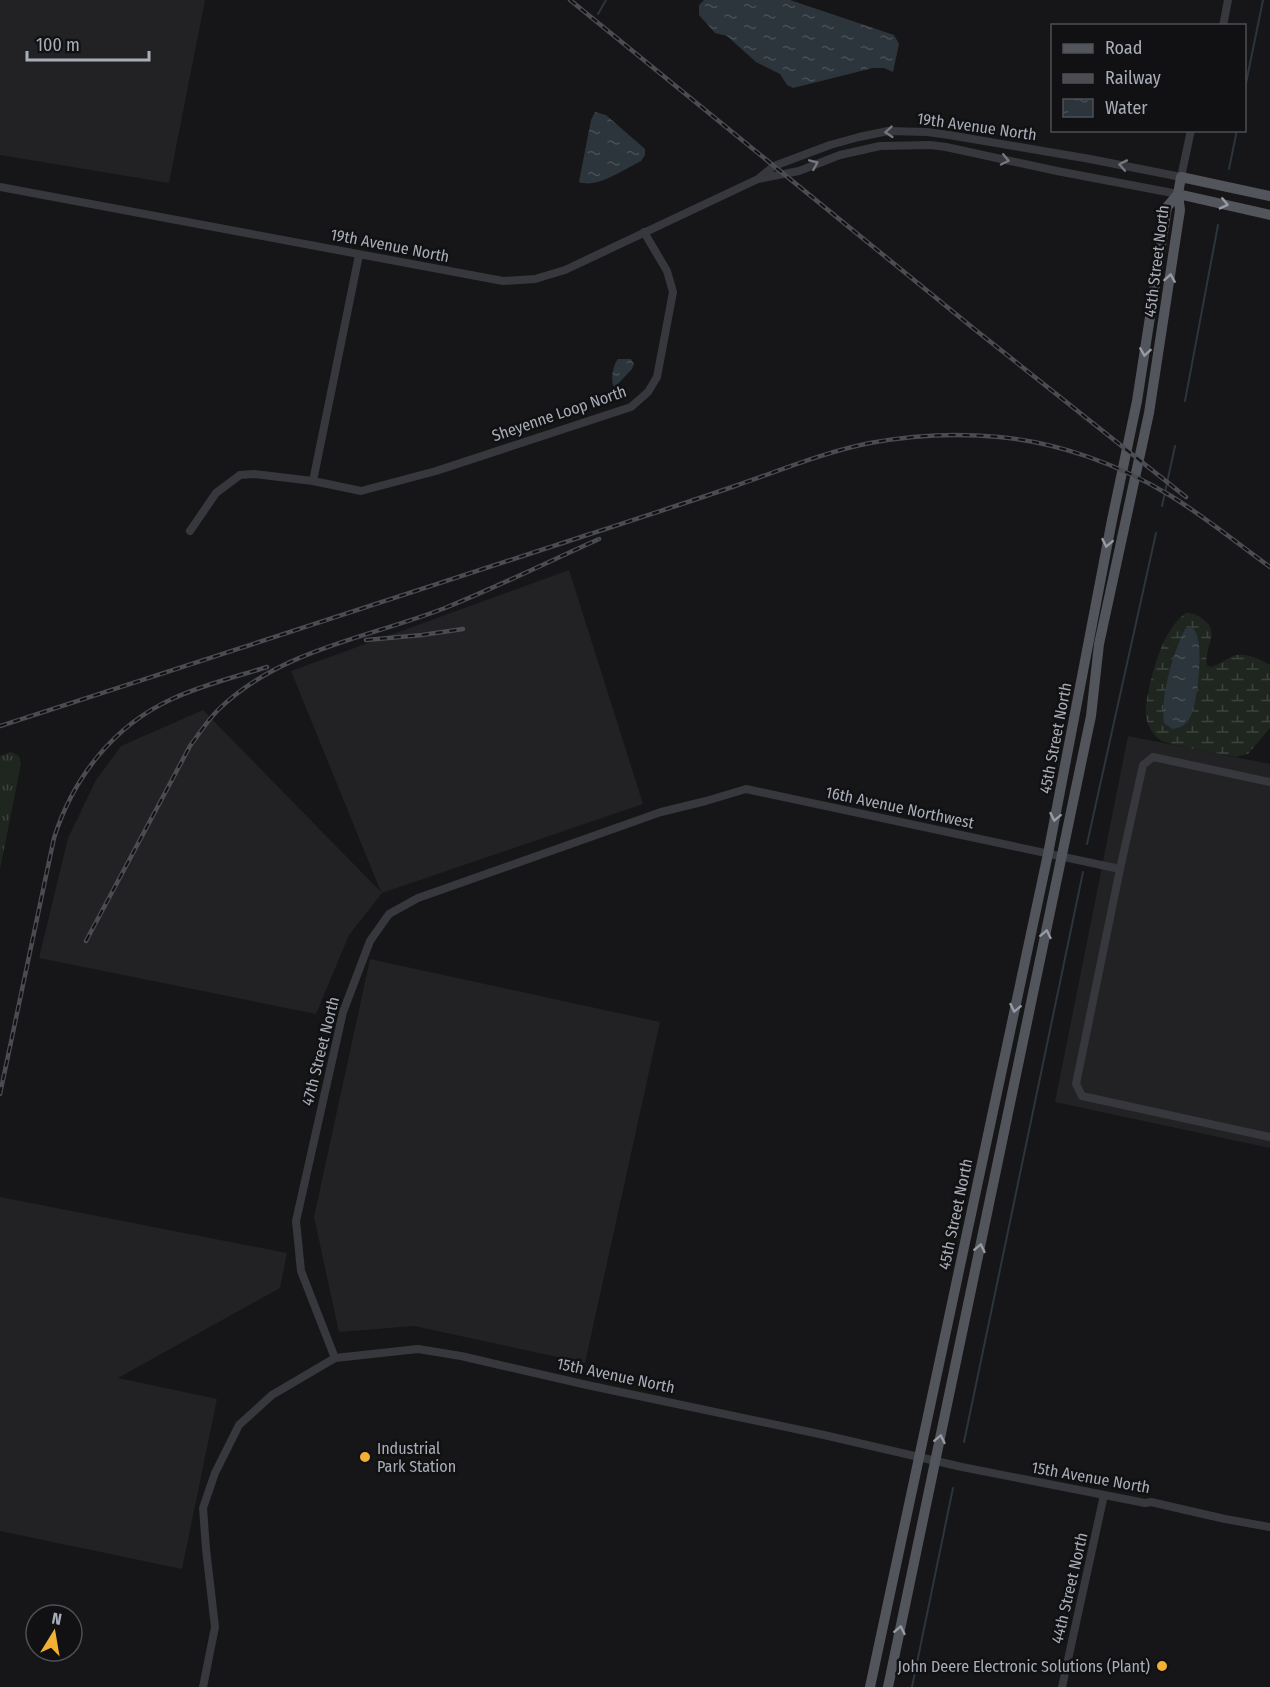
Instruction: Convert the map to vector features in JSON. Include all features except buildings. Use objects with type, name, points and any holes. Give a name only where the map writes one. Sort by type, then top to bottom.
[{"type":"main road","points":[[1178,194],[1181,177]]},
{"type":"main road","name":"19th Avenue North","points":[[1181,177],[1270,196]]},
{"type":"main road","name":"19th Avenue North","points":[[1178,194],[1270,215]]},
{"type":"main road","name":"45th Street North","points":[[870,1687],[1048,854],[1137,401],[1167,207],[1178,194]]},
{"type":"main road","name":"45th Street North","points":[[888,1687],[1091,716],[1100,644],[1149,413],[1180,210],[1178,194]]},
{"type":"street","points":[[1222,24],[1228,0]]},
{"type":"street","name":"19th Avenue North","points":[[758,179],[774,166],[830,145],[888,131],[949,135],[1181,177]]},
{"type":"street","points":[[1181,177],[1191,132]]},
{"type":"street","name":"19th Avenue North","points":[[0,187],[489,280],[518,281],[565,270],[758,179],[799,171],[853,151],[888,146],[930,145],[1178,194]]},
{"type":"street","name":"Sheyenne Loop North","points":[[190,531],[216,493],[240,475],[254,474],[313,481],[362,491],[369,490],[436,471],[631,407],[648,392],[657,377],[674,292],[668,270],[644,232]]},
{"type":"street","points":[[313,481],[359,255]]},
{"type":"street","points":[[1270,782],[1154,757],[1143,765],[1076,1084],[1083,1096],[1270,1137]]},
{"type":"street","name":"16th Avenue Northwest","points":[[746,789],[1120,869]]},
{"type":"street","name":"47th Street North","points":[[335,1358],[302,1271],[296,1221],[343,1012],[370,941],[389,914],[418,898],[650,816],[746,789]]},
{"type":"street","name":"15th Avenue North","points":[[203,1687],[215,1627],[203,1508],[215,1473],[239,1425],[272,1395],[335,1358],[418,1349],[461,1356],[1015,1478],[1144,1503],[1151,1502],[1270,1527]]},
{"type":"street","name":"44th Street North","points":[[1062,1687],[1104,1495]]},
{"type":"shaded area","points":[[0,0],[205,0],[169,183],[0,155]]},
{"type":"shaded area","points":[[569,570],[643,804],[382,893],[349,935],[316,1014],[39,958],[68,838],[96,780],[121,746],[203,710],[381,892],[291,671]]},
{"type":"shaded area","points":[[1128,736],[1270,764],[1270,1148],[1055,1102]]},
{"type":"shaded area","points":[[370,959],[660,1022],[585,1363],[414,1326],[339,1332],[314,1217]]},
{"type":"shaded area","points":[[0,1197],[287,1253],[280,1288],[118,1378],[217,1399],[182,1569],[0,1531]]},
{"type":"green space","points":[[1186,613],[1200,617],[1209,625],[1211,636],[1206,659],[1207,665],[1211,667],[1233,656],[1243,655],[1257,658],[1270,665],[1270,728],[1248,754],[1236,757],[1183,747],[1160,740],[1150,729],[1146,713],[1147,701],[1157,658],[1172,627]]},
{"type":"green space","points":[[11,752],[19,756],[21,764],[0,869],[0,756]]},
{"type":"water","points":[[704,0],[790,0],[894,35],[899,44],[893,72],[884,68],[873,68],[793,88],[787,85],[780,74],[756,62],[727,36],[715,33],[699,15],[699,5]]},
{"type":"water","points":[[595,112],[606,115],[645,149],[645,155],[641,161],[602,181],[579,182],[591,120]]},
{"type":"water","points":[[618,359],[631,359],[634,364],[615,387],[612,375]]},
{"type":"water","points":[[1191,626],[1199,646],[1197,694],[1188,721],[1172,729],[1164,723],[1166,688],[1180,639],[1185,629]]},
{"type":"waterway","points":[[598,14],[606,0]]},
{"type":"waterway","points":[[1246,83],[1263,0]]},
{"type":"waterway","points":[[1229,169],[1237,132]]},
{"type":"waterway","points":[[1185,401],[1218,225]]},
{"type":"waterway","points":[[1162,506],[1175,446]]},
{"type":"waterway","points":[[1087,844],[1156,533]]},
{"type":"waterway","points":[[964,1442],[1083,872]]},
{"type":"waterway","points":[[912,1687],[953,1488]]},
{"type":"railway","points":[[570,0],[973,328],[1186,497]]},
{"type":"railway","points":[[0,726],[661,511],[819,457],[870,443],[902,438],[951,435],[999,437],[1044,444],[1088,457],[1131,474],[1171,496],[1209,521],[1270,567]]},
{"type":"railway","points":[[86,941],[190,746],[214,714],[242,690],[296,659],[445,608],[599,539]]},
{"type":"railway","points":[[366,640],[463,629]]},
{"type":"railway","points":[[0,1094],[54,838],[62,816],[84,775],[114,739],[151,710],[195,690],[267,667]]},
{"type":"place","name":"Industrial Park Station","points":[[365,1457]]},
{"type":"place","name":"John Deere Electronic Solutions (Plant)","points":[[1162,1666]]}]
